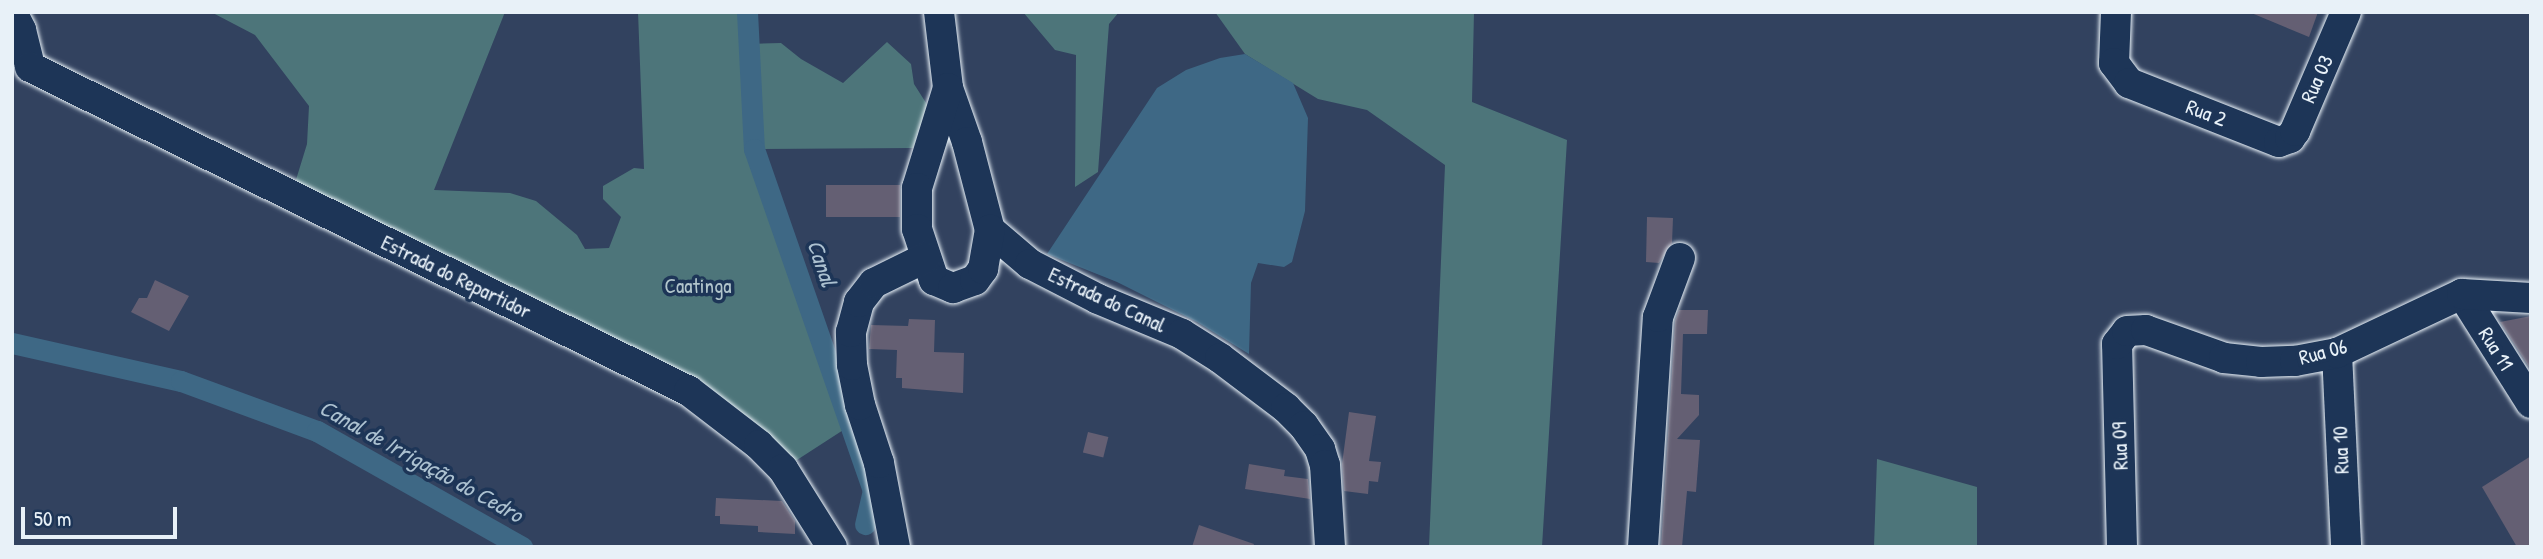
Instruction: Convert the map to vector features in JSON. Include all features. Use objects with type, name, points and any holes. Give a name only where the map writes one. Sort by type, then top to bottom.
[{"type":"street","points":[[12,12],[21,30],[21,74]]},
{"type":"street","points":[[939,12],[948,88],[967,142],[990,230],[983,269],[975,280],[965,285],[941,286],[934,280],[917,229],[917,188],[948,88]]},
{"type":"street","name":"Rua 2","points":[[2116,12],[2114,63],[2129,83],[2284,142]]},
{"type":"street","name":"Rua 03","points":[[2284,142],[2295,131],[2346,12]]},
{"type":"street","name":"Estrada do Repartidor","points":[[21,74],[689,391],[760,445],[783,469],[832,547]]},
{"type":"street","name":"Estrada do Canal","points":[[990,230],[1030,264],[1098,299],[1182,334],[1220,358],[1286,408],[1304,426],[1320,449],[1325,465],[1330,547]]},
{"type":"street","points":[[895,547],[880,463],[860,405],[852,365],[851,332],[859,302],[874,283],[925,258]]},
{"type":"street","points":[[1643,547],[1658,317],[1680,258]]},
{"type":"street","name":"Rua 06","points":[[2117,344],[2127,331],[2137,329],[2224,358],[2261,362],[2295,361],[2337,353],[2462,294],[2531,298]]},
{"type":"street","name":"Rua 11","points":[[2462,294],[2531,404]]},
{"type":"street","name":"Rua 09","points":[[2117,344],[2122,547]]},
{"type":"street","name":"Rua 10","points":[[2337,353],[2346,547]]},
{"type":"green space","name":"Caatinga","points":[[211,12],[505,12],[434,190],[510,193],[536,201],[577,235],[585,249],[609,248],[621,217],[603,199],[603,186],[634,168],[644,169],[638,12],[747,12],[749,44],[781,43],[801,59],[843,83],[887,42],[911,64],[914,84],[928,106],[913,148],[754,149],[851,425],[783,469],[759,445],[291,196],[307,144],[309,106],[255,35]]},
{"type":"green space","points":[[1023,12],[1119,12],[1109,24],[1098,172],[1075,187],[1076,55],[1055,50]]},
{"type":"green space","points":[[1215,12],[1474,12],[1472,102],[1567,140],[1542,547],[1429,547],[1445,165],[1367,110],[1318,99],[1245,54]]},
{"type":"green space","points":[[1877,459],[1977,487],[1977,547],[1874,547]]},
{"type":"water","points":[[1245,54],[1293,83],[1308,118],[1305,211],[1292,262],[1284,267],[1258,263],[1251,283],[1249,354],[1197,322],[1117,282],[1047,254],[1157,88],[1186,70],[1220,58]]},
{"type":"building","points":[[2249,12],[2318,12],[2309,37]]},
{"type":"building","points":[[826,185],[900,185],[900,217],[826,217]]},
{"type":"building","points":[[1647,217],[1673,218],[1672,243],[1659,263],[1646,262]]},
{"type":"building","points":[[155,280],[189,296],[169,331],[131,312],[139,298],[147,298]]},
{"type":"building","points":[[1679,310],[1708,310],[1707,334],[1683,334],[1681,394],[1699,395],[1699,415],[1677,439],[1700,440],[1696,492],[1687,491],[1682,547],[1661,547],[1675,321]]},
{"type":"building","points":[[2531,316],[2531,370],[2500,322]]},
{"type":"building","points":[[909,319],[935,320],[934,352],[964,353],[963,393],[902,388],[902,378],[896,378],[897,350],[869,349],[871,325],[908,326]]},
{"type":"building","points":[[1349,412],[1376,416],[1369,461],[1381,462],[1378,482],[1369,481],[1368,494],[1344,491],[1342,464]]},
{"type":"building","points":[[1088,432],[1108,437],[1103,457],[1083,452]]},
{"type":"building","points":[[2531,456],[2531,547],[2517,547],[2482,487]]},
{"type":"building","points":[[1249,464],[1285,470],[1284,476],[1308,479],[1310,499],[1245,489]]},
{"type":"building","points":[[716,498],[782,501],[795,521],[795,534],[758,532],[758,526],[720,524],[720,516],[715,516]]},
{"type":"building","points":[[1199,525],[1254,544],[1253,547],[1192,547]]},
{"type":"waterway","name":"Canal","points":[[747,12],[754,149],[873,490],[865,524]]},
{"type":"waterway","name":"Canal de Irrigação do Cedro","points":[[12,343],[181,381],[317,431],[522,547]]}]
